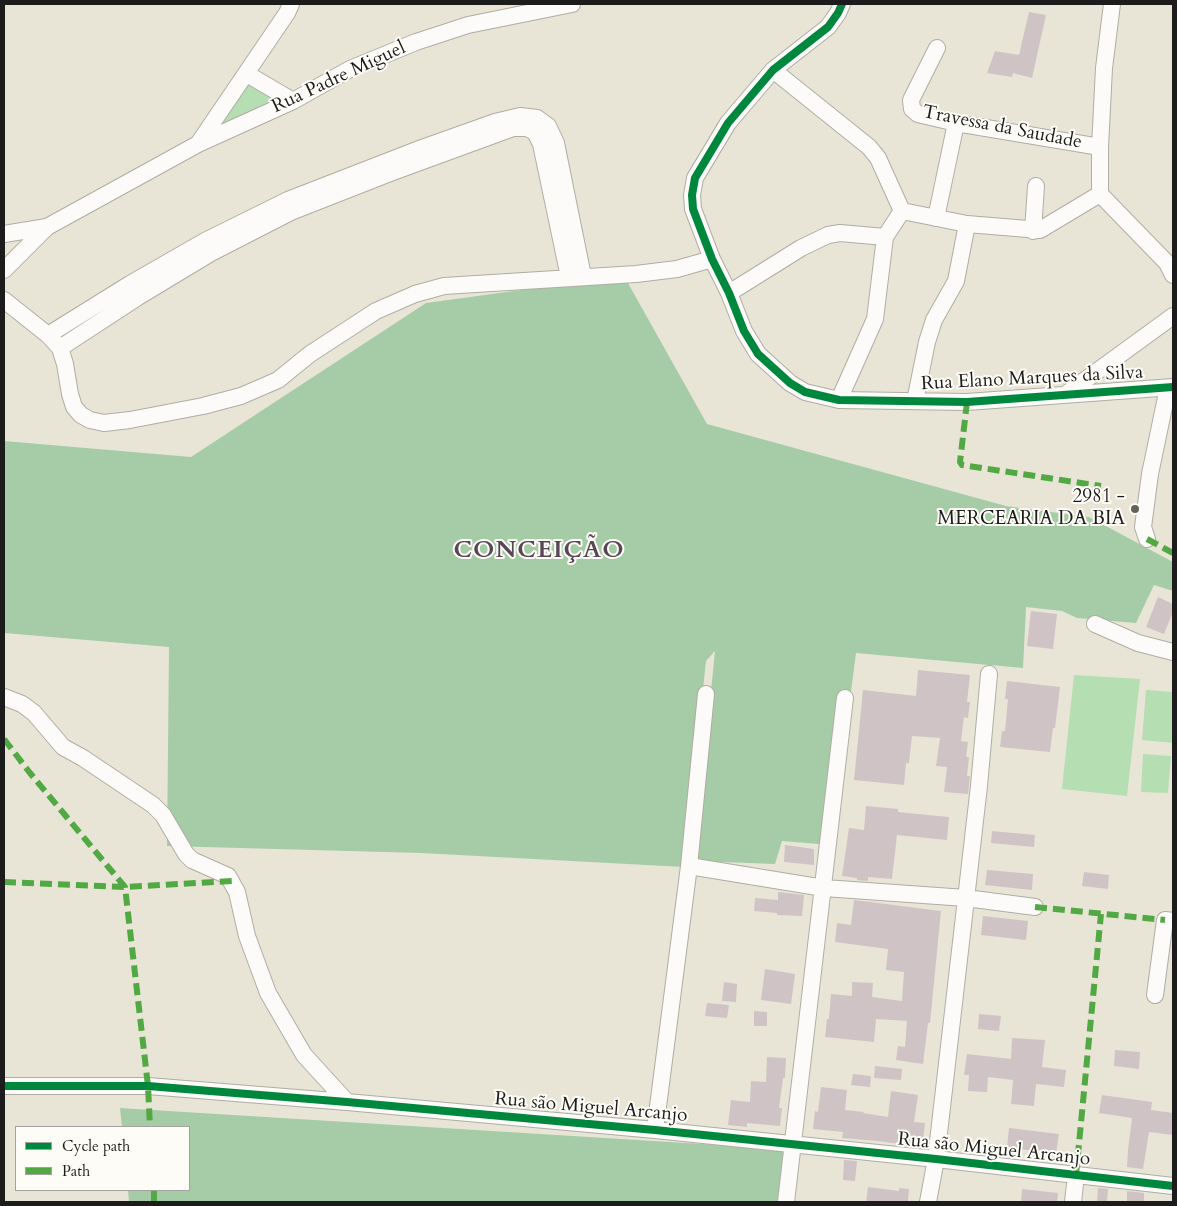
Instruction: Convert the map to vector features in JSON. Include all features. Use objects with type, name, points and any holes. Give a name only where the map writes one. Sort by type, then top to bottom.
[{"type":"street","points":[[198,144],[247,74],[291,4]]},
{"type":"street","name":"Rua Padre Miguel","points":[[47,227],[198,144],[292,101],[350,69],[416,42],[468,25],[572,4]]},
{"type":"street","name":"Rua Elano Marques da Silva","points":[[842,4],[828,27],[773,70],[728,123],[695,178],[692,195],[693,209],[712,259],[729,293],[744,331],[758,354],[790,383],[805,392],[840,400],[966,402],[1171,388]]},
{"type":"street","points":[[1112,4],[1104,68],[1100,194],[1167,263],[1173,275]]},
{"type":"street","name":"Travessa da Saudade","points":[[937,48],[911,100],[912,109],[918,114],[956,123],[1100,147]]},
{"type":"street","points":[[773,70],[869,147],[878,158],[902,211]]},
{"type":"street","points":[[247,74],[292,101]]},
{"type":"street","points":[[48,335],[130,284],[205,242],[288,200],[422,148],[520,116],[537,118],[548,126],[556,143],[576,277]]},
{"type":"street","points":[[936,218],[956,123]]},
{"type":"street","points":[[60,348],[211,253],[293,210],[514,128],[527,128],[535,132],[541,144],[576,277]]},
{"type":"street","points":[[1032,231],[1036,186]]},
{"type":"street","points":[[902,211],[967,224],[1032,231],[1040,230],[1100,194]]},
{"type":"street","points":[[840,400],[875,319],[885,236],[902,211]]},
{"type":"street","points":[[915,401],[927,342],[934,320],[956,281],[967,224]]},
{"type":"street","points":[[4,234],[47,227]]},
{"type":"street","points":[[4,270],[47,227]]},
{"type":"street","points":[[729,293],[766,268],[828,235],[840,232],[885,236]]},
{"type":"street","points":[[4,300],[48,335],[60,348],[66,364],[70,394],[74,407],[81,415],[90,420],[104,423],[204,406],[241,396],[278,380],[310,354],[376,311],[415,294],[444,286],[677,269],[712,259]]},
{"type":"street","points":[[1065,394],[1173,316]]},
{"type":"street","points":[[1147,539],[1143,527],[1150,474],[1171,388]]},
{"type":"street","points":[[1095,624],[1138,643],[1173,652]]},
{"type":"street","points":[[928,1202],[936,1159],[980,786],[989,674]]},
{"type":"street","points":[[655,1130],[689,866],[706,694]]},
{"type":"street","points":[[4,698],[22,704],[34,713],[63,747],[84,758],[153,804],[163,815],[186,854],[192,860],[228,876],[237,892],[247,936],[268,993],[304,1054],[347,1102]]},
{"type":"street","points":[[786,1202],[845,698]]},
{"type":"street","points":[[689,866],[824,888],[966,898],[1035,907]]},
{"type":"street","points":[[1155,995],[1165,920],[1173,921]]},
{"type":"street","name":"Rua são Miguel Arcanjo","points":[[4,1086],[148,1086],[347,1102],[655,1130],[1173,1186]]},
{"type":"street","name":"Rua são Miguel Arcanjo","points":[[1073,1202],[1076,1175]]},
{"type":"green space","points":[[247,65],[288,100],[204,142]]},
{"type":"green space","points":[[624,276],[707,424],[1006,506],[1089,517],[1173,562],[1173,591],[1154,585],[1136,623],[1077,618],[1062,611],[1026,607],[1023,668],[856,653],[831,845],[782,841],[775,864],[694,861],[715,651],[706,661],[684,867],[421,853],[167,846],[169,647],[4,633],[4,441],[191,457],[426,303]]},
{"type":"green space","points":[[1074,675],[1140,679],[1127,796],[1062,789]]},
{"type":"green space","points":[[1146,690],[1173,692],[1173,743],[1142,740]]},
{"type":"green space","points":[[1143,754],[1171,756],[1168,793],[1141,792]]},
{"type":"green space","points":[[120,1108],[799,1150],[793,1202],[129,1202],[128,1191],[190,1191],[190,1126],[122,1126]]},
{"type":"building","points":[[1029,12],[1046,15],[1032,78],[1013,73],[1012,77],[987,73],[995,51],[1019,55]]},
{"type":"building","points":[[1158,597],[1173,604],[1173,612],[1164,634],[1146,627]]},
{"type":"building","points":[[1031,611],[1057,614],[1053,649],[1027,646]]},
{"type":"building","points":[[918,670],[970,675],[967,702],[970,702],[968,718],[964,717],[961,741],[968,742],[966,757],[969,757],[967,776],[970,776],[968,794],[944,792],[947,767],[936,766],[940,738],[912,736],[909,763],[906,763],[904,785],[854,780],[863,690],[916,696]]},
{"type":"building","points":[[1007,681],[1060,687],[1050,752],[1000,747],[1002,731],[1005,731],[1008,699],[1005,699]]},
{"type":"building","points":[[866,806],[898,809],[898,812],[949,817],[947,840],[897,835],[892,879],[868,877],[868,881],[842,876],[849,828],[864,830]]},
{"type":"building","points":[[992,831],[1035,835],[1034,847],[991,843]]},
{"type":"building","points":[[785,845],[814,849],[814,865],[784,862]]},
{"type":"building","points":[[987,870],[1033,874],[1032,890],[985,885]]},
{"type":"building","points":[[1084,872],[1109,875],[1108,889],[1082,886]]},
{"type":"building","points":[[778,892],[804,895],[802,916],[777,915],[777,913],[754,911],[755,898],[778,900]]},
{"type":"building","points":[[854,900],[941,911],[930,1023],[928,1023],[923,1064],[896,1060],[898,1046],[905,1047],[907,1021],[876,1019],[874,1042],[825,1037],[831,994],[852,996],[852,982],[873,983],[872,997],[902,1001],[904,972],[886,970],[888,949],[835,942],[837,923],[851,925]]},
{"type":"building","points":[[983,916],[1028,921],[1026,940],[981,935]]},
{"type":"building","points":[[765,969],[795,974],[791,1004],[761,1000]]},
{"type":"building","points":[[724,982],[737,984],[736,1002],[722,1001]]},
{"type":"building","points":[[707,1003],[729,1005],[727,1018],[705,1016]]},
{"type":"building","points":[[754,1011],[767,1012],[767,1026],[754,1026]]},
{"type":"building","points":[[979,1014],[1001,1016],[999,1031],[978,1029]]},
{"type":"building","points":[[1012,1038],[1045,1040],[1042,1067],[1066,1070],[1064,1087],[1036,1084],[1034,1106],[1011,1104],[1013,1080],[988,1077],[987,1092],[968,1091],[969,1075],[964,1075],[967,1054],[1011,1059]]},
{"type":"building","points":[[1115,1050],[1140,1052],[1139,1069],[1114,1066]]},
{"type":"building","points":[[767,1057],[786,1058],[785,1078],[783,1078],[779,1108],[782,1108],[780,1126],[747,1123],[747,1127],[728,1125],[731,1100],[750,1102],[751,1081],[766,1082]]},
{"type":"building","points":[[875,1066],[902,1069],[901,1080],[874,1078]]},
{"type":"building","points":[[853,1074],[871,1076],[870,1087],[851,1085]]},
{"type":"building","points":[[821,1087],[847,1090],[845,1110],[888,1117],[891,1091],[918,1095],[914,1122],[925,1123],[922,1147],[842,1138],[843,1132],[813,1129],[815,1111],[818,1112]]},
{"type":"building","points":[[1102,1095],[1152,1102],[1151,1110],[1173,1113],[1173,1135],[1149,1132],[1143,1169],[1127,1167],[1132,1118],[1099,1113]]},
{"type":"building","points":[[1009,1128],[1059,1134],[1056,1153],[1007,1148]]},
{"type":"building","points":[[844,1160],[857,1161],[855,1181],[843,1180]]},
{"type":"building","points":[[868,1187],[899,1191],[899,1188],[909,1189],[908,1202],[866,1202]]},
{"type":"building","points":[[1098,1188],[1108,1189],[1107,1202],[1097,1202]]},
{"type":"building","points":[[1022,1189],[1058,1193],[1057,1202],[1021,1202]]},
{"type":"building","points":[[1127,1191],[1144,1193],[1144,1202],[1127,1202]]},
{"type":"marked path","points":[[967,402],[960,462],[962,465],[1101,486]]},
{"type":"marked path","points":[[1147,539],[1173,553]]},
{"type":"marked path","points":[[4,739],[125,887],[148,1086],[150,1126]]},
{"type":"marked path","points":[[4,882],[125,887],[232,881]]},
{"type":"marked path","points":[[1035,907],[1165,920]]},
{"type":"marked path","points":[[1076,1175],[1101,914]]},
{"type":"marked path","points":[[154,1191],[154,1202]]},
{"type":"cycle path","points":[[842,4],[828,27],[773,70],[728,123],[695,178],[692,195],[693,209],[712,259],[729,293],[744,331],[758,354],[790,383],[805,392],[839,400],[967,402],[1173,387]]},
{"type":"cycle path","points":[[4,1086],[148,1086],[347,1102],[655,1130],[1173,1186]]},
{"type":"place","name":"2981 - MERCEARIA DA BIA","points":[[1135,509]]},
{"type":"district","name":"CONCEIÇÃO","points":[[539,551]]}]
